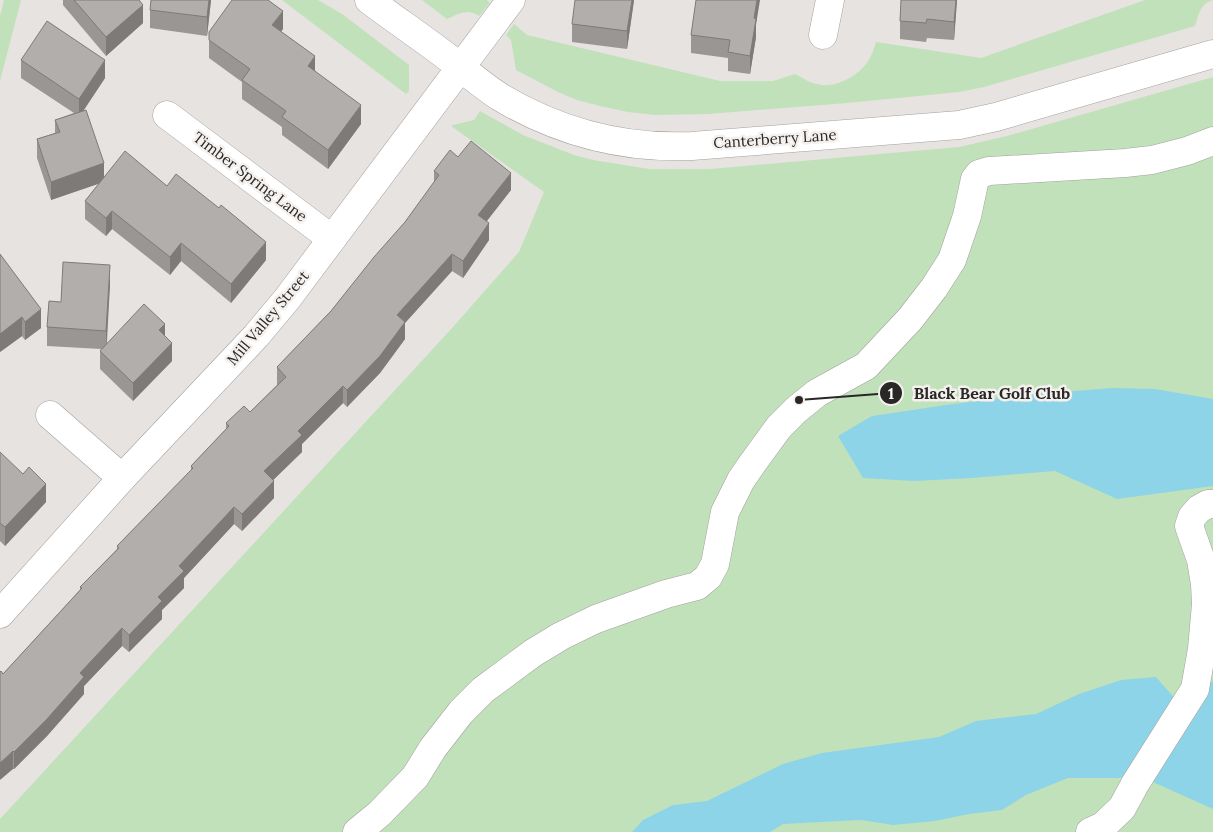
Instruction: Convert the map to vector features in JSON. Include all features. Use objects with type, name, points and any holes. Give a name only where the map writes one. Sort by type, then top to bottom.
[{"type":"street","name":"Canterberry Lane","points":[[368,0],[498,95],[558,124],[611,140],[669,147],[959,125],[996,117],[1213,54]]},
{"type":"street","name":"Mill Valley Street","points":[[0,614],[122,478],[256,336],[332,239],[511,0]]},
{"type":"street","points":[[823,35],[830,0]]},
{"type":"street","name":"Timber Spring Lane","points":[[167,115],[332,239]]},
{"type":"street","points":[[357,832],[379,814],[415,776],[432,748],[461,712],[483,690],[532,654],[561,636],[596,619],[666,594],[697,586],[708,577],[715,564],[725,512],[752,464],[779,427],[796,410],[817,393],[866,366],[910,319],[934,288],[952,260],[967,216],[975,179],[979,174],[1018,168],[1152,160],[1187,151],[1213,141]]},
{"type":"street","points":[[50,415],[122,478]]},
{"type":"street","points":[[1090,832],[1103,826],[1122,808],[1195,689],[1202,649],[1206,604],[1201,560],[1189,526],[1192,517],[1199,509],[1208,504],[1213,504]]},
{"type":"green space","points":[[4,0],[21,0],[0,81],[0,16]]},
{"type":"green space","points":[[282,0],[318,0],[342,14],[409,65],[409,91],[406,94]]},
{"type":"green space","points":[[422,0],[487,0],[490,3],[479,16],[467,12],[447,19]]},
{"type":"green space","points":[[1145,0],[1213,0],[1205,4],[1195,26],[984,87],[959,92],[847,103],[708,114],[655,115],[628,112],[577,100],[516,70],[511,40],[506,35],[514,24],[527,35],[720,81],[773,81],[795,74],[814,83],[830,85],[844,81],[862,69],[869,59],[876,42],[981,58]]},
{"type":"green space","points":[[1213,77],[1213,832],[0,832],[0,819],[453,327],[519,252],[544,192],[451,126],[474,120],[480,111],[523,135],[574,155],[593,160],[649,169],[710,169],[959,147],[1007,136]]},
{"type":"water","points":[[1112,388],[1155,389],[1213,399],[1213,486],[1117,499],[1055,471],[914,481],[863,478],[838,436],[872,416],[1024,395]]},
{"type":"water","points":[[1156,677],[1177,701],[1213,681],[1213,809],[1133,773],[1120,778],[1068,778],[1026,795],[1002,810],[935,821],[893,825],[861,820],[783,824],[770,832],[632,832],[643,820],[673,805],[707,801],[783,764],[822,753],[939,737],[976,721],[1036,714],[1079,694],[1121,680]]},
{"type":"building","points":[[74,0],[139,0],[143,5],[106,37]]},
{"type":"building","points":[[151,0],[209,0],[207,17],[150,10]]},
{"type":"building","points":[[232,0],[268,0],[283,11],[272,25],[315,56],[308,66],[361,105],[328,150],[282,117],[286,111],[242,80],[250,69],[209,40],[209,32]]},
{"type":"building","points":[[575,0],[632,0],[627,31],[572,24]]},
{"type":"building","points":[[696,0],[757,0],[750,56],[728,52],[730,40],[691,35]]},
{"type":"building","points":[[901,0],[956,0],[954,22],[927,19],[926,23],[900,21]]},
{"type":"building","points":[[47,21],[105,60],[79,99],[21,60]]},
{"type":"building","points":[[86,110],[104,163],[51,182],[37,139],[60,132],[55,120]]},
{"type":"building","points":[[471,141],[511,173],[478,215],[489,223],[463,261],[452,254],[397,315],[405,322],[380,356],[347,390],[343,386],[298,431],[302,435],[264,471],[274,481],[242,514],[234,507],[179,566],[184,571],[158,597],[162,601],[129,635],[122,628],[80,673],[84,677],[47,719],[14,752],[0,763],[0,672],[3,674],[82,588],[80,587],[119,548],[117,546],[193,468],[191,466],[229,426],[226,423],[244,406],[250,412],[286,377],[277,367],[331,311],[405,222],[439,175],[434,171],[450,150],[458,157]]},
{"type":"building","points":[[125,151],[167,186],[176,174],[219,208],[221,205],[266,242],[231,284],[181,243],[170,257],[112,211],[106,218],[85,201]]},
{"type":"building","points":[[0,254],[41,309],[25,322],[22,317],[0,334]]},
{"type":"building","points":[[63,262],[110,265],[106,331],[47,327],[49,301],[61,302]]},
{"type":"building","points":[[144,304],[165,324],[159,330],[172,343],[133,383],[100,351]]},
{"type":"building","points":[[0,452],[23,474],[29,467],[46,484],[5,527],[0,523]]},
{"type":"place","name":"Black Bear Golf Club","points":[[799,400]]}]
